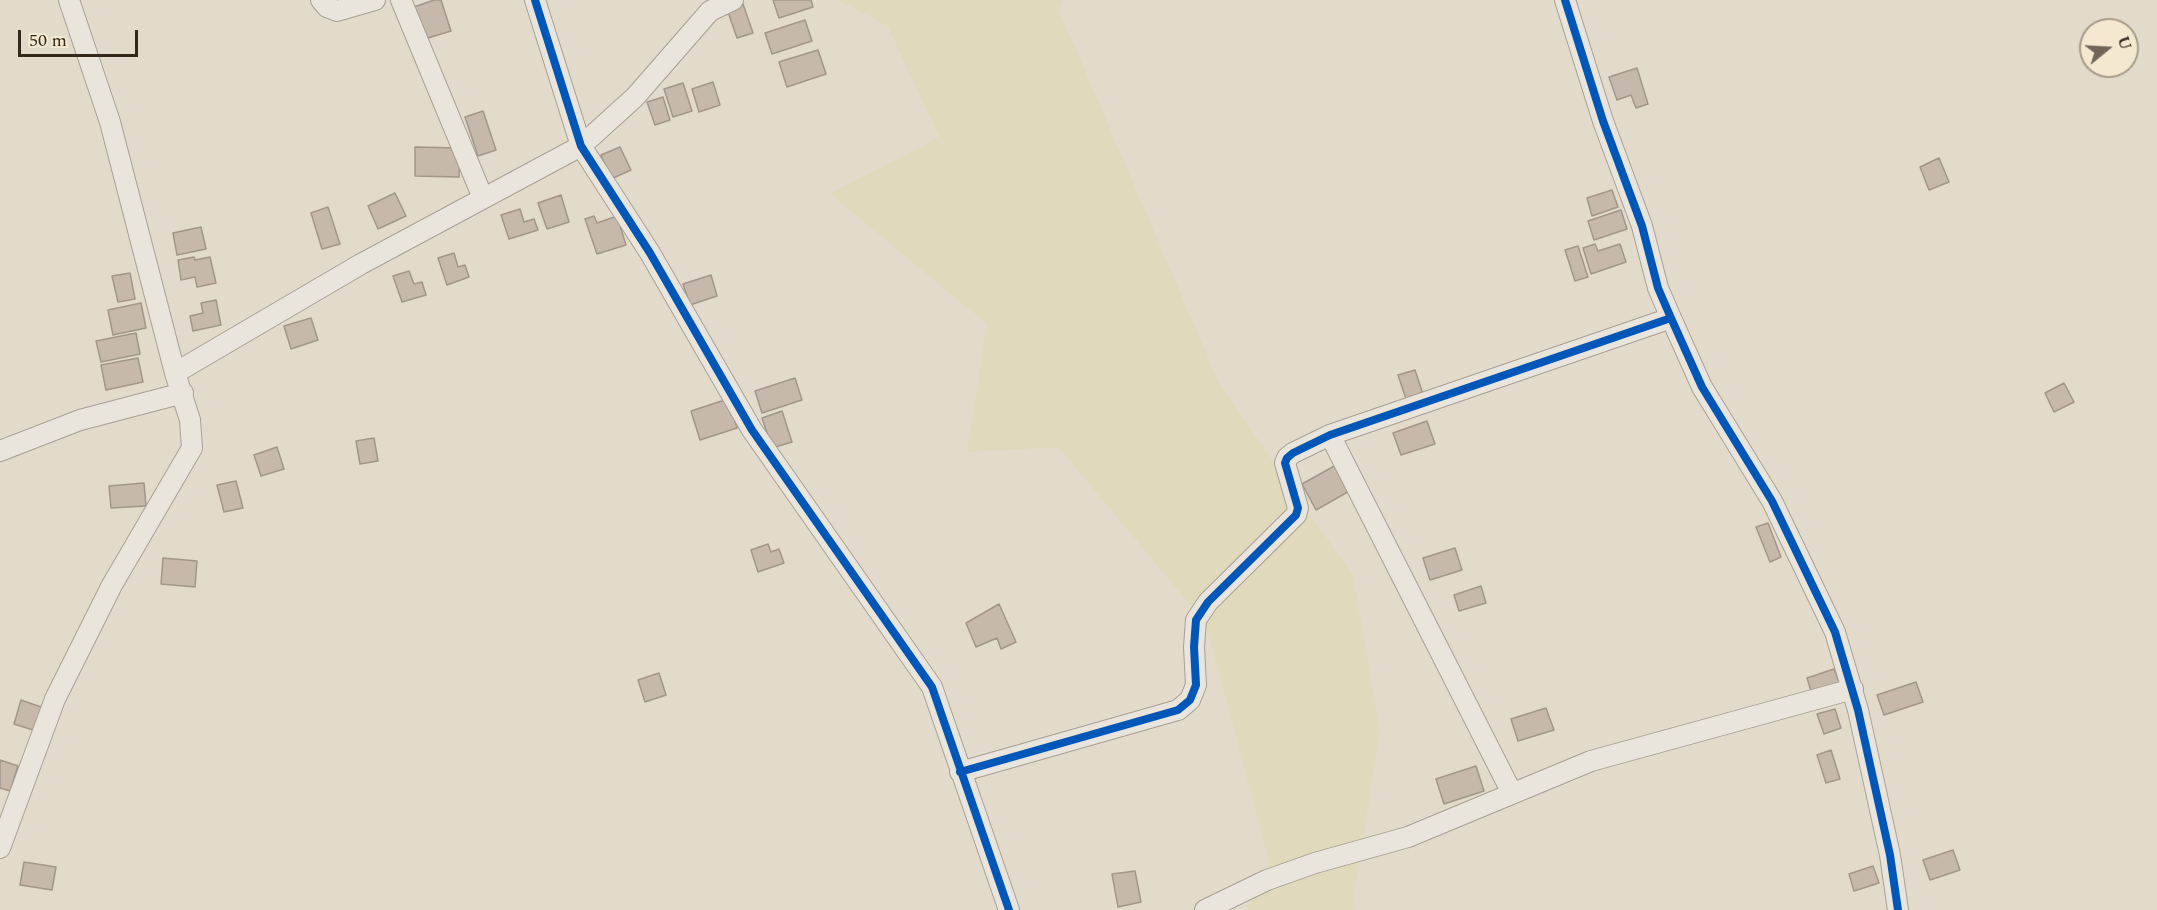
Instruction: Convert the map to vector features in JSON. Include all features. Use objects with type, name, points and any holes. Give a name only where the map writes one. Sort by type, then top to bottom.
[{"type":"street","points":[[0,848],[55,699],[111,585],[192,448],[193,434],[183,393],[174,373],[110,122],[69,0]]},
{"type":"street","points":[[321,0],[327,7],[337,11],[375,0]]},
{"type":"street","points":[[401,0],[483,198]]},
{"type":"street","points":[[535,0],[581,146],[650,253],[752,430],[919,665],[932,687],[1009,910]]},
{"type":"street","points":[[174,373],[361,264],[581,146],[635,97],[707,6],[733,0]]},
{"type":"street","points":[[1565,0],[1603,121],[1642,226],[1658,288],[1702,387],[1772,501],[1835,632],[1852,689],[1890,855],[1898,910]]},
{"type":"street","points":[[960,772],[1178,710],[1190,700],[1196,685],[1194,647],[1196,620],[1208,602],[1296,515],[1298,508],[1285,463],[1287,458],[1330,435],[1671,318]]},
{"type":"street","points":[[0,451],[80,420],[183,393]]},
{"type":"street","points":[[1330,435],[1512,793]]},
{"type":"street","points":[[1205,910],[1267,880],[1315,863],[1408,837],[1591,761],[1852,689]]},
{"type":"shaded area","points":[[838,0],[1063,0],[1059,10],[1220,385],[1353,576],[1380,731],[1354,897],[1356,910],[1247,910],[1270,865],[1206,624],[1059,447],[967,452],[987,324],[830,194],[939,137],[888,26]]},
{"type":"building","points":[[441,0],[451,31],[425,39],[414,7]]},
{"type":"building","points":[[773,0],[811,0],[813,7],[779,18]]},
{"type":"building","points":[[743,4],[753,33],[737,38],[727,9]]},
{"type":"building","points":[[805,20],[812,41],[772,54],[765,33]]},
{"type":"building","points":[[818,50],[826,74],[787,87],[779,62]]},
{"type":"building","points":[[1637,68],[1648,104],[1636,108],[1631,95],[1617,100],[1609,77]]},
{"type":"building","points":[[713,82],[720,105],[699,112],[692,89]]},
{"type":"building","points":[[683,83],[692,111],[673,117],[664,89]]},
{"type":"building","points":[[663,97],[670,120],[655,125],[647,102]]},
{"type":"building","points":[[483,111],[496,150],[478,156],[465,117]]},
{"type":"building","points":[[415,147],[460,148],[459,177],[415,176]]},
{"type":"building","points":[[620,147],[631,170],[611,179],[601,155]]},
{"type":"building","points":[[1939,158],[1949,182],[1929,190],[1920,167]]},
{"type":"building","points":[[1612,190],[1618,207],[1592,216],[1587,198]]},
{"type":"building","points":[[395,193],[406,216],[378,229],[368,206]]},
{"type":"building","points":[[561,195],[569,222],[547,229],[538,203]]},
{"type":"building","points":[[328,207],[340,244],[322,249],[311,213]]},
{"type":"building","points":[[520,209],[524,222],[534,219],[538,230],[509,239],[501,215]]},
{"type":"building","points":[[1621,210],[1627,229],[1594,240],[1588,221]]},
{"type":"building","points":[[594,216],[597,223],[617,216],[626,245],[597,254],[585,219]]},
{"type":"building","points":[[201,227],[206,249],[177,255],[173,233]]},
{"type":"building","points":[[1595,244],[1598,251],[1620,244],[1626,262],[1591,274],[1583,248]]},
{"type":"building","points":[[1578,246],[1588,277],[1575,281],[1565,250]]},
{"type":"building","points":[[454,253],[458,267],[465,265],[469,277],[447,285],[438,258]]},
{"type":"building","points":[[194,257],[195,260],[210,257],[216,283],[197,287],[195,277],[181,280],[178,260]]},
{"type":"building","points":[[409,271],[414,284],[422,282],[426,295],[402,302],[393,276]]},
{"type":"building","points":[[130,273],[135,299],[118,302],[112,276]]},
{"type":"building","points":[[711,275],[717,296],[690,305],[683,284]]},
{"type":"building","points":[[216,300],[221,325],[193,331],[190,316],[203,313],[201,303]]},
{"type":"building","points":[[141,303],[146,328],[113,335],[108,310]]},
{"type":"building","points":[[311,318],[318,340],[291,349],[284,326]]},
{"type":"building","points":[[136,333],[140,354],[101,362],[96,341]]},
{"type":"building","points":[[138,358],[143,382],[106,390],[101,365]]},
{"type":"building","points":[[1415,370],[1424,397],[1407,402],[1398,375]]},
{"type":"building","points":[[795,378],[802,400],[762,413],[755,391]]},
{"type":"building","points":[[2064,383],[2074,402],[2054,412],[2045,393]]},
{"type":"building","points":[[728,399],[737,428],[700,440],[691,411]]},
{"type":"building","points":[[782,411],[792,442],[772,448],[762,418]]},
{"type":"building","points":[[1427,421],[1435,444],[1401,455],[1393,433]]},
{"type":"building","points":[[374,438],[378,461],[360,464],[356,441]]},
{"type":"building","points":[[277,447],[284,469],[261,476],[254,455]]},
{"type":"building","points":[[1338,464],[1353,489],[1316,510],[1302,484]]},
{"type":"building","points":[[236,481],[243,508],[224,512],[217,485]]},
{"type":"building","points":[[144,483],[146,506],[111,508],[109,486]]},
{"type":"building","points":[[1768,523],[1781,557],[1770,562],[1756,527]]},
{"type":"building","points":[[768,544],[771,552],[779,549],[784,563],[758,572],[751,550]]},
{"type":"building","points":[[1455,548],[1462,570],[1430,580],[1423,558]]},
{"type":"building","points":[[163,558],[197,561],[195,587],[161,584]]},
{"type":"building","points":[[1481,586],[1486,603],[1459,611],[1454,595]]},
{"type":"building","points":[[999,604],[1016,642],[1001,649],[997,638],[976,647],[966,623]]},
{"type":"building","points":[[1834,669],[1840,685],[1812,694],[1807,678]]},
{"type":"building","points":[[659,673],[666,695],[645,702],[638,680]]},
{"type":"building","points":[[1916,682],[1923,702],[1884,715],[1877,695]]},
{"type":"building","points":[[21,700],[44,708],[36,731],[14,724]]},
{"type":"building","points":[[1546,708],[1554,730],[1518,741],[1511,719]]},
{"type":"building","points":[[1835,709],[1841,728],[1824,734],[1817,714]]},
{"type":"building","points":[[1831,750],[1840,779],[1826,783],[1817,755]]},
{"type":"building","points":[[0,760],[18,766],[10,791],[0,788]]},
{"type":"building","points":[[1476,766],[1484,791],[1444,804],[1436,779]]},
{"type":"building","points":[[1953,850],[1960,870],[1930,880],[1923,860]]},
{"type":"building","points":[[24,862],[56,867],[52,890],[20,885]]},
{"type":"building","points":[[1873,866],[1879,883],[1854,891],[1849,874]]},
{"type":"building","points":[[1135,871],[1141,902],[1118,907],[1112,874]]},
{"type":"cycle path","points":[[535,0],[581,146],[650,253],[752,430],[932,687],[1009,910]]},
{"type":"cycle path","points":[[1565,0],[1603,121],[1642,226],[1658,288],[1702,387],[1772,501],[1835,632],[1858,710],[1890,855],[1898,910]]},
{"type":"cycle path","points":[[960,772],[1178,710],[1190,700],[1196,685],[1194,647],[1196,620],[1208,602],[1296,515],[1298,508],[1285,463],[1293,453],[1330,435],[1671,318]]}]
